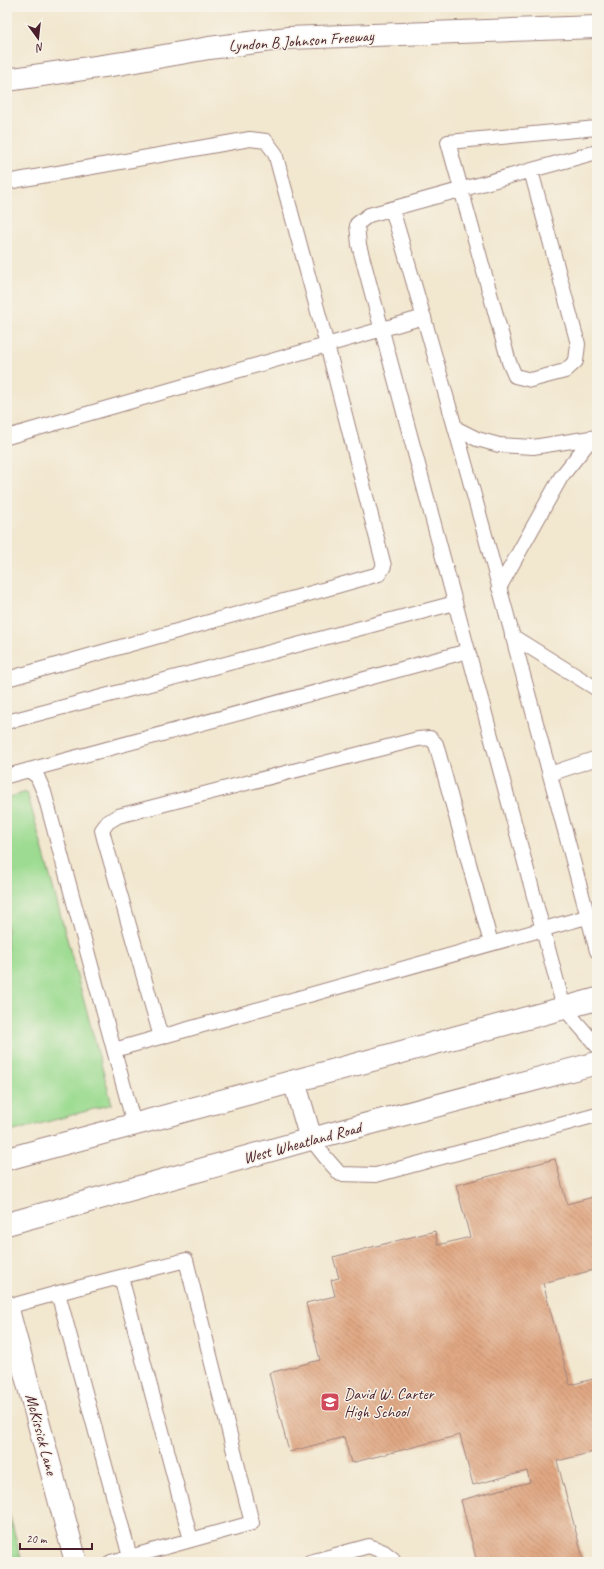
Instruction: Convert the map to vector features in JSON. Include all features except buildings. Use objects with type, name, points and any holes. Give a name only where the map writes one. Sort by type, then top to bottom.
[{"type":"main road","name":"Lyndon B Johnson Freeway","points":[[7,80],[124,63],[209,48],[288,38],[597,27]]},
{"type":"main road","points":[[7,1159],[597,999]]},
{"type":"main road","name":"West Wheatland Road","points":[[7,1224],[311,1139],[597,1063]]},
{"type":"main road","points":[[294,1081],[311,1139]]},
{"type":"main road","name":"McKissick Lane","points":[[7,1306],[76,1562]]},
{"type":"lane","points":[[531,171],[578,344],[576,361],[565,371],[531,380],[515,376],[509,362],[448,142],[597,128]]},
{"type":"lane","points":[[7,182],[250,139],[266,141],[275,153],[327,345],[384,566],[379,574],[7,680]]},
{"type":"lane","points":[[597,152],[370,215],[357,224],[360,245],[382,329],[564,1008],[597,1046]]},
{"type":"lane","points":[[392,209],[424,317],[550,774],[592,915],[597,951]]},
{"type":"lane","points":[[7,437],[424,317]]},
{"type":"lane","points":[[455,428],[477,439],[506,446],[533,448],[595,437]]},
{"type":"lane","points":[[498,588],[561,477],[595,437]]},
{"type":"lane","points":[[7,722],[455,602]]},
{"type":"lane","points":[[512,636],[597,689]]},
{"type":"lane","points":[[7,776],[468,651]]},
{"type":"lane","points":[[161,1037],[102,830],[108,822],[118,816],[418,738],[430,738],[436,744],[491,943]]},
{"type":"lane","points":[[550,774],[597,758]]},
{"type":"lane","points":[[28,770],[37,776],[44,792],[134,1124]]},
{"type":"lane","points":[[114,1050],[592,915]]},
{"type":"lane","points":[[311,1139],[340,1174],[376,1175],[597,1115]]},
{"type":"lane","points":[[7,1306],[186,1260],[252,1523],[111,1562]]},
{"type":"lane","points":[[121,1277],[191,1540]]},
{"type":"lane","points":[[58,1293],[130,1557]]},
{"type":"lane","points":[[310,1562],[326,1560],[369,1546],[384,1552],[393,1559],[394,1562]]},
{"type":"green space","points":[[27,792],[112,1104],[7,1133],[7,798]]},
{"type":"green space","points":[[7,1505],[22,1562],[7,1562]]},
{"type":"place","name":"David W. Carter High School","points":[[330,1402]]}]
